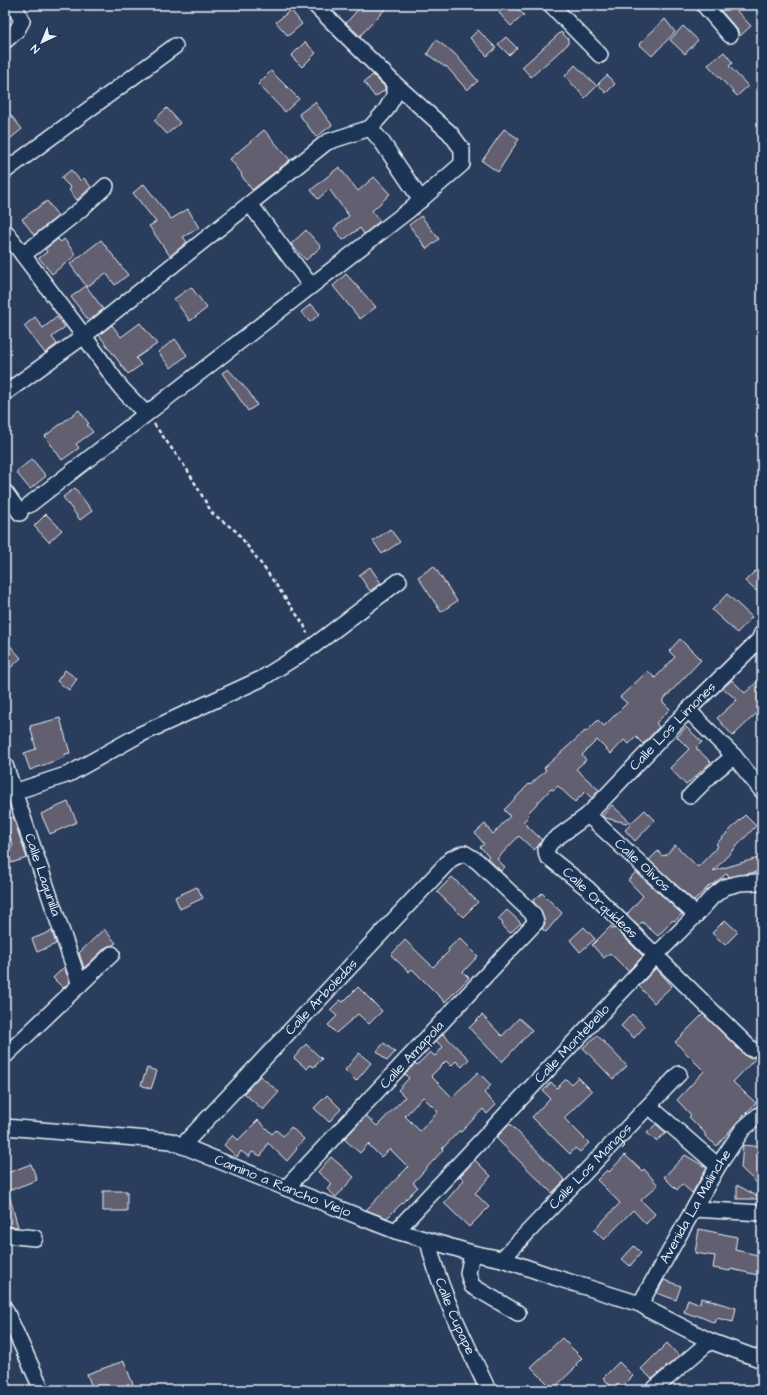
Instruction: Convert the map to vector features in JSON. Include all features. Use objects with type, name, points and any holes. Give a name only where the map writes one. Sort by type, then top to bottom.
[{"type":"street","points":[[5,41],[17,30],[22,21],[14,5]]},
{"type":"street","points":[[5,492],[25,509],[421,200],[462,164],[462,149],[450,133],[394,83],[315,5]]},
{"type":"street","points":[[551,5],[600,55]]},
{"type":"street","points":[[704,5],[730,35]]},
{"type":"street","points":[[5,171],[175,46]]},
{"type":"street","points":[[5,393],[84,336],[327,142],[370,128],[386,110],[394,96],[394,83]]},
{"type":"street","points":[[370,128],[382,142],[421,200]]},
{"type":"street","points":[[23,255],[80,210],[106,186]]},
{"type":"street","points":[[250,204],[311,286]]},
{"type":"street","points":[[5,231],[121,388],[146,414]]},
{"type":"street","points":[[121,388],[146,405],[178,390]]},
{"type":"street","points":[[11,789],[69,774],[139,735],[261,679],[312,647],[399,581]]},
{"type":"street","name":"Calle Los Limones","points":[[546,850],[551,842],[588,815],[688,710],[761,639]]},
{"type":"street","points":[[688,710],[734,756],[762,792]]},
{"type":"street","points":[[690,796],[712,774],[734,756]]},
{"type":"street","name":"Calle Lagunilla","points":[[5,764],[11,789],[80,985]]},
{"type":"street","name":"Calle Olivos","points":[[588,815],[696,915]]},
{"type":"street","name":"Calle Orquídeas","points":[[546,850],[548,856],[587,888],[752,1049]]},
{"type":"street","name":"Calle Arboledas","points":[[182,1146],[451,859],[464,853],[477,861],[534,914],[536,922]]},
{"type":"street","name":"Calle Montebello","points":[[396,1231],[655,956],[696,915],[712,896],[725,887],[740,883],[762,882]]},
{"type":"street","name":"Calle Amapola","points":[[286,1188],[536,922]]},
{"type":"street","points":[[5,1056],[112,954]]},
{"type":"street","name":"Calle Los Mangos","points":[[502,1259],[679,1074]]},
{"type":"street","points":[[649,1106],[718,1166]]},
{"type":"street","name":"Avenida La Malinche","points":[[640,1304],[718,1166],[743,1129],[759,1115]]},
{"type":"street","name":"Camino a Rancho Viejo","points":[[5,1128],[171,1141],[396,1231],[472,1253],[502,1259],[640,1304],[710,1341],[762,1360]]},
{"type":"street","points":[[693,1209],[762,1213]]},
{"type":"street","points":[[5,1235],[35,1238]]},
{"type":"street","name":"Calle Cupape","points":[[428,1240],[433,1263],[454,1316],[488,1390]]},
{"type":"street","points":[[472,1253],[468,1273],[472,1286],[518,1313]]},
{"type":"street","points":[[5,1309],[9,1326],[42,1390]]},
{"type":"street","points":[[653,1390],[710,1341]]},
{"type":"path","points":[[146,414],[188,471],[212,512],[237,532],[265,569],[304,625],[312,647]]},
{"type":"building","points":[[362,5],[389,5],[360,36],[346,23]]},
{"type":"building","points":[[507,5],[514,5],[524,15],[511,26],[499,13]]},
{"type":"building","points":[[716,5],[731,5],[751,26],[740,36],[737,29]]},
{"type":"building","points":[[291,10],[302,24],[288,36],[276,22]]},
{"type":"building","points":[[665,19],[675,32],[652,56],[639,44]]},
{"type":"building","points":[[683,26],[698,40],[685,54],[670,40]]},
{"type":"building","points":[[478,30],[496,48],[487,56],[470,38]]},
{"type":"building","points":[[561,32],[568,39],[568,44],[531,77],[522,67]]},
{"type":"building","points":[[506,37],[517,48],[509,55],[498,44]]},
{"type":"building","points":[[436,40],[454,53],[478,81],[467,90],[446,66],[445,67],[427,54]]},
{"type":"building","points":[[305,42],[316,53],[302,67],[291,56]]},
{"type":"building","points":[[724,52],[733,63],[729,66],[748,86],[737,96],[708,65]]},
{"type":"building","points":[[575,65],[597,86],[585,98],[565,76]]},
{"type":"building","points":[[271,71],[299,99],[285,112],[258,84]]},
{"type":"building","points":[[373,75],[385,87],[385,90],[375,97],[364,82]]},
{"type":"building","points":[[607,75],[615,84],[606,93],[598,84]]},
{"type":"building","points":[[315,102],[332,125],[316,137],[299,114]]},
{"type":"building","points":[[5,108],[22,129],[5,143]]},
{"type":"building","points":[[167,108],[180,123],[167,134],[154,120]]},
{"type":"building","points":[[504,129],[519,139],[498,172],[482,161]]},
{"type":"building","points":[[264,130],[290,160],[252,190],[230,159]]},
{"type":"building","points":[[339,167],[358,191],[374,177],[390,194],[372,211],[380,221],[364,234],[360,228],[343,240],[334,228],[349,216],[329,189],[318,199],[311,190]]},
{"type":"building","points":[[71,170],[81,181],[84,178],[91,187],[77,200],[69,190],[71,188],[61,178]]},
{"type":"building","points":[[144,184],[171,219],[188,209],[199,228],[183,237],[187,242],[170,256],[149,226],[156,222],[133,193]]},
{"type":"building","points":[[47,201],[58,216],[34,235],[22,219]]},
{"type":"building","points":[[421,216],[439,239],[427,249],[409,225]]},
{"type":"building","points":[[306,230],[321,247],[306,260],[291,244]]},
{"type":"building","points":[[58,239],[61,242],[64,239],[76,255],[52,274],[39,258],[47,252],[45,249]]},
{"type":"building","points":[[101,240],[128,275],[115,285],[106,273],[87,287],[70,264]]},
{"type":"building","points":[[346,274],[376,307],[360,319],[333,286]]},
{"type":"building","points":[[86,286],[103,309],[89,321],[71,297]]},
{"type":"building","points":[[191,287],[207,308],[190,321],[174,299]]},
{"type":"building","points":[[311,304],[320,314],[310,322],[301,312]]},
{"type":"building","points":[[35,317],[43,328],[57,317],[65,327],[52,337],[57,344],[45,353],[24,326]]},
{"type":"building","points":[[140,323],[157,344],[136,358],[141,365],[128,374],[99,335],[112,325],[121,337]]},
{"type":"building","points":[[175,339],[187,355],[171,368],[158,352]]},
{"type":"building","points":[[228,369],[249,392],[257,405],[248,411],[222,373]]},
{"type":"building","points":[[79,410],[89,424],[87,425],[93,432],[76,444],[79,448],[62,460],[45,436]]},
{"type":"building","points":[[32,459],[46,476],[30,489],[16,472]]},
{"type":"building","points":[[75,488],[92,511],[80,520],[63,497]]},
{"type":"building","points":[[46,514],[62,530],[49,542],[34,526]]},
{"type":"building","points":[[390,529],[400,542],[382,554],[373,541]]},
{"type":"building","points":[[434,566],[457,601],[441,612],[418,577]]},
{"type":"building","points":[[370,567],[381,583],[370,591],[359,575]]},
{"type":"building","points":[[755,571],[762,578],[762,596],[745,581]]},
{"type":"building","points":[[727,594],[752,617],[737,633],[712,610]]},
{"type":"building","points":[[680,639],[701,660],[662,701],[670,709],[656,723],[659,727],[643,744],[636,737],[629,744],[624,740],[611,754],[597,740],[582,755],[586,760],[576,769],[599,790],[592,798],[585,792],[575,802],[558,786],[553,790],[551,789],[527,814],[529,816],[523,822],[542,840],[534,850],[519,836],[497,859],[505,867],[501,871],[487,858],[489,856],[480,847],[484,844],[475,833],[485,824],[493,834],[510,816],[504,810],[529,784],[530,785],[546,770],[544,768],[598,720],[604,726],[627,703],[620,697],[648,671],[655,678],[675,657],[669,651]]},
{"type":"building","points":[[5,640],[21,658],[5,673]]},
{"type":"building","points":[[65,670],[77,679],[69,690],[57,681]]},
{"type":"building","points":[[762,677],[762,708],[733,736],[717,718],[737,700],[723,688],[732,680],[745,693]]},
{"type":"building","points":[[60,718],[70,753],[65,754],[65,757],[30,770],[24,753],[36,749],[30,726]]},
{"type":"building","points":[[686,727],[702,742],[696,748],[711,762],[686,785],[670,768],[689,749],[677,737]]},
{"type":"building","points":[[68,802],[77,822],[50,834],[41,814]]},
{"type":"building","points":[[612,805],[631,823],[645,810],[655,820],[635,841],[625,830],[631,824],[602,816]]},
{"type":"building","points":[[745,815],[756,826],[713,871],[758,858],[761,871],[729,877],[727,873],[712,885],[711,884],[694,901],[649,860],[658,851],[662,856],[665,856],[675,845],[698,867],[718,846],[716,844]]},
{"type":"building","points":[[13,817],[27,858],[11,863],[7,848],[13,846],[5,820]]},
{"type":"building","points":[[636,872],[682,914],[675,921],[673,920],[658,936],[642,922],[638,926],[627,914],[643,896],[628,880]]},
{"type":"building","points":[[452,877],[478,902],[463,917],[437,892]]},
{"type":"building","points":[[197,887],[203,898],[180,909],[175,897]]},
{"type":"building","points":[[542,893],[562,913],[546,932],[542,929],[545,923],[541,911],[533,901]]},
{"type":"building","points":[[507,910],[521,923],[510,933],[498,919]]},
{"type":"building","points":[[725,920],[738,932],[725,945],[712,933]]},
{"type":"building","points":[[611,926],[613,929],[615,928],[643,956],[628,971],[610,953],[604,958],[592,945]]},
{"type":"building","points":[[584,927],[595,939],[580,952],[570,940]]},
{"type":"building","points":[[104,929],[116,943],[106,947],[84,968],[79,953]]},
{"type":"building","points":[[52,931],[56,944],[37,952],[32,939]]},
{"type":"building","points":[[460,938],[478,956],[463,972],[469,978],[445,1002],[412,969],[409,972],[391,955],[405,940],[433,967],[449,951],[448,949]]},
{"type":"building","points":[[64,967],[70,982],[63,988],[53,978]]},
{"type":"building","points":[[656,968],[672,986],[654,1003],[639,986]]},
{"type":"building","points":[[358,987],[382,1011],[369,1024],[358,1014],[336,1033],[328,1025],[337,1016],[330,1010],[340,1000],[343,1002]]},
{"type":"building","points":[[632,1014],[645,1026],[634,1038],[621,1026]]},
{"type":"building","points":[[703,1014],[745,1055],[749,1058],[756,1058],[733,1082],[756,1103],[737,1122],[717,1146],[705,1136],[705,1133],[689,1117],[691,1115],[677,1100],[704,1071],[675,1042]]},
{"type":"building","points":[[482,1015],[502,1036],[519,1018],[532,1030],[502,1062],[469,1028]]},
{"type":"building","points":[[443,1034],[469,1059],[462,1067],[456,1061],[451,1066],[446,1061],[431,1076],[452,1097],[478,1072],[491,1085],[484,1093],[496,1105],[487,1114],[483,1109],[461,1132],[459,1131],[413,1183],[418,1187],[387,1218],[366,1210],[408,1167],[390,1149],[381,1157],[368,1144],[360,1153],[344,1139],[366,1116],[377,1126],[405,1097],[398,1090],[409,1078],[405,1074],[415,1063],[417,1065],[430,1052],[435,1056],[443,1047],[436,1041]],"holes":[[[423,1097],[438,1112],[420,1131],[405,1116]]]},
{"type":"building","points":[[597,1035],[627,1066],[613,1079],[583,1048]]},
{"type":"building","points":[[384,1043],[395,1052],[387,1061],[377,1051]]},
{"type":"building","points":[[306,1044],[322,1059],[314,1067],[310,1065],[307,1069],[294,1058]]},
{"type":"building","points":[[359,1053],[371,1063],[356,1081],[345,1070]]},
{"type":"building","points":[[147,1068],[157,1071],[151,1089],[141,1085]]},
{"type":"building","points":[[260,1076],[279,1092],[263,1110],[244,1093]]},
{"type":"building","points":[[578,1077],[592,1091],[564,1118],[589,1143],[580,1152],[575,1148],[570,1154],[532,1117],[550,1098],[543,1091],[551,1082],[557,1088],[566,1079],[571,1084]]},
{"type":"building","points":[[327,1095],[341,1109],[329,1122],[314,1108]]},
{"type":"building","points":[[258,1120],[272,1134],[276,1130],[283,1136],[291,1127],[304,1139],[287,1161],[268,1143],[261,1156],[252,1152],[249,1157],[241,1151],[237,1157],[224,1145],[233,1135],[238,1140]]},
{"type":"building","points":[[510,1124],[565,1180],[552,1193],[496,1138]]},
{"type":"building","points":[[656,1124],[666,1133],[656,1141],[647,1133]]},
{"type":"building","points":[[743,1145],[762,1147],[762,1161],[758,1161],[758,1184],[741,1168]]},
{"type":"building","points":[[625,1155],[642,1171],[644,1169],[658,1185],[641,1200],[655,1214],[646,1224],[633,1210],[604,1240],[594,1230],[620,1203],[597,1180],[607,1170],[609,1172]]},
{"type":"building","points":[[685,1155],[707,1168],[692,1193],[682,1184],[677,1190],[664,1177]]},
{"type":"building","points":[[331,1157],[354,1177],[336,1197],[327,1189],[332,1184],[318,1172]]},
{"type":"building","points":[[475,1160],[491,1176],[475,1193],[489,1207],[469,1227],[444,1203],[464,1180],[460,1176]]},
{"type":"building","points":[[31,1164],[37,1180],[8,1191],[18,1227],[5,1226],[5,1174]]},
{"type":"building","points":[[737,1185],[762,1199],[737,1199]]},
{"type":"building","points":[[103,1191],[127,1191],[127,1211],[103,1211]]},
{"type":"building","points":[[699,1229],[737,1237],[735,1250],[762,1256],[762,1276],[731,1269],[730,1271],[713,1268],[715,1256],[695,1253]]},
{"type":"building","points":[[634,1246],[641,1253],[630,1266],[622,1259]]},
{"type":"building","points":[[664,1280],[681,1286],[676,1300],[657,1293]]},
{"type":"building","points":[[701,1298],[736,1308],[733,1322],[717,1318],[715,1323],[684,1312],[688,1299],[700,1304]]},
{"type":"building","points":[[562,1338],[582,1358],[576,1364],[577,1366],[553,1389],[531,1367]]},
{"type":"building","points":[[667,1343],[679,1356],[652,1379],[641,1369]]},
{"type":"building","points":[[124,1361],[135,1390],[93,1390],[87,1374]]},
{"type":"building","points":[[619,1362],[633,1376],[619,1390],[615,1390],[603,1378]]}]
